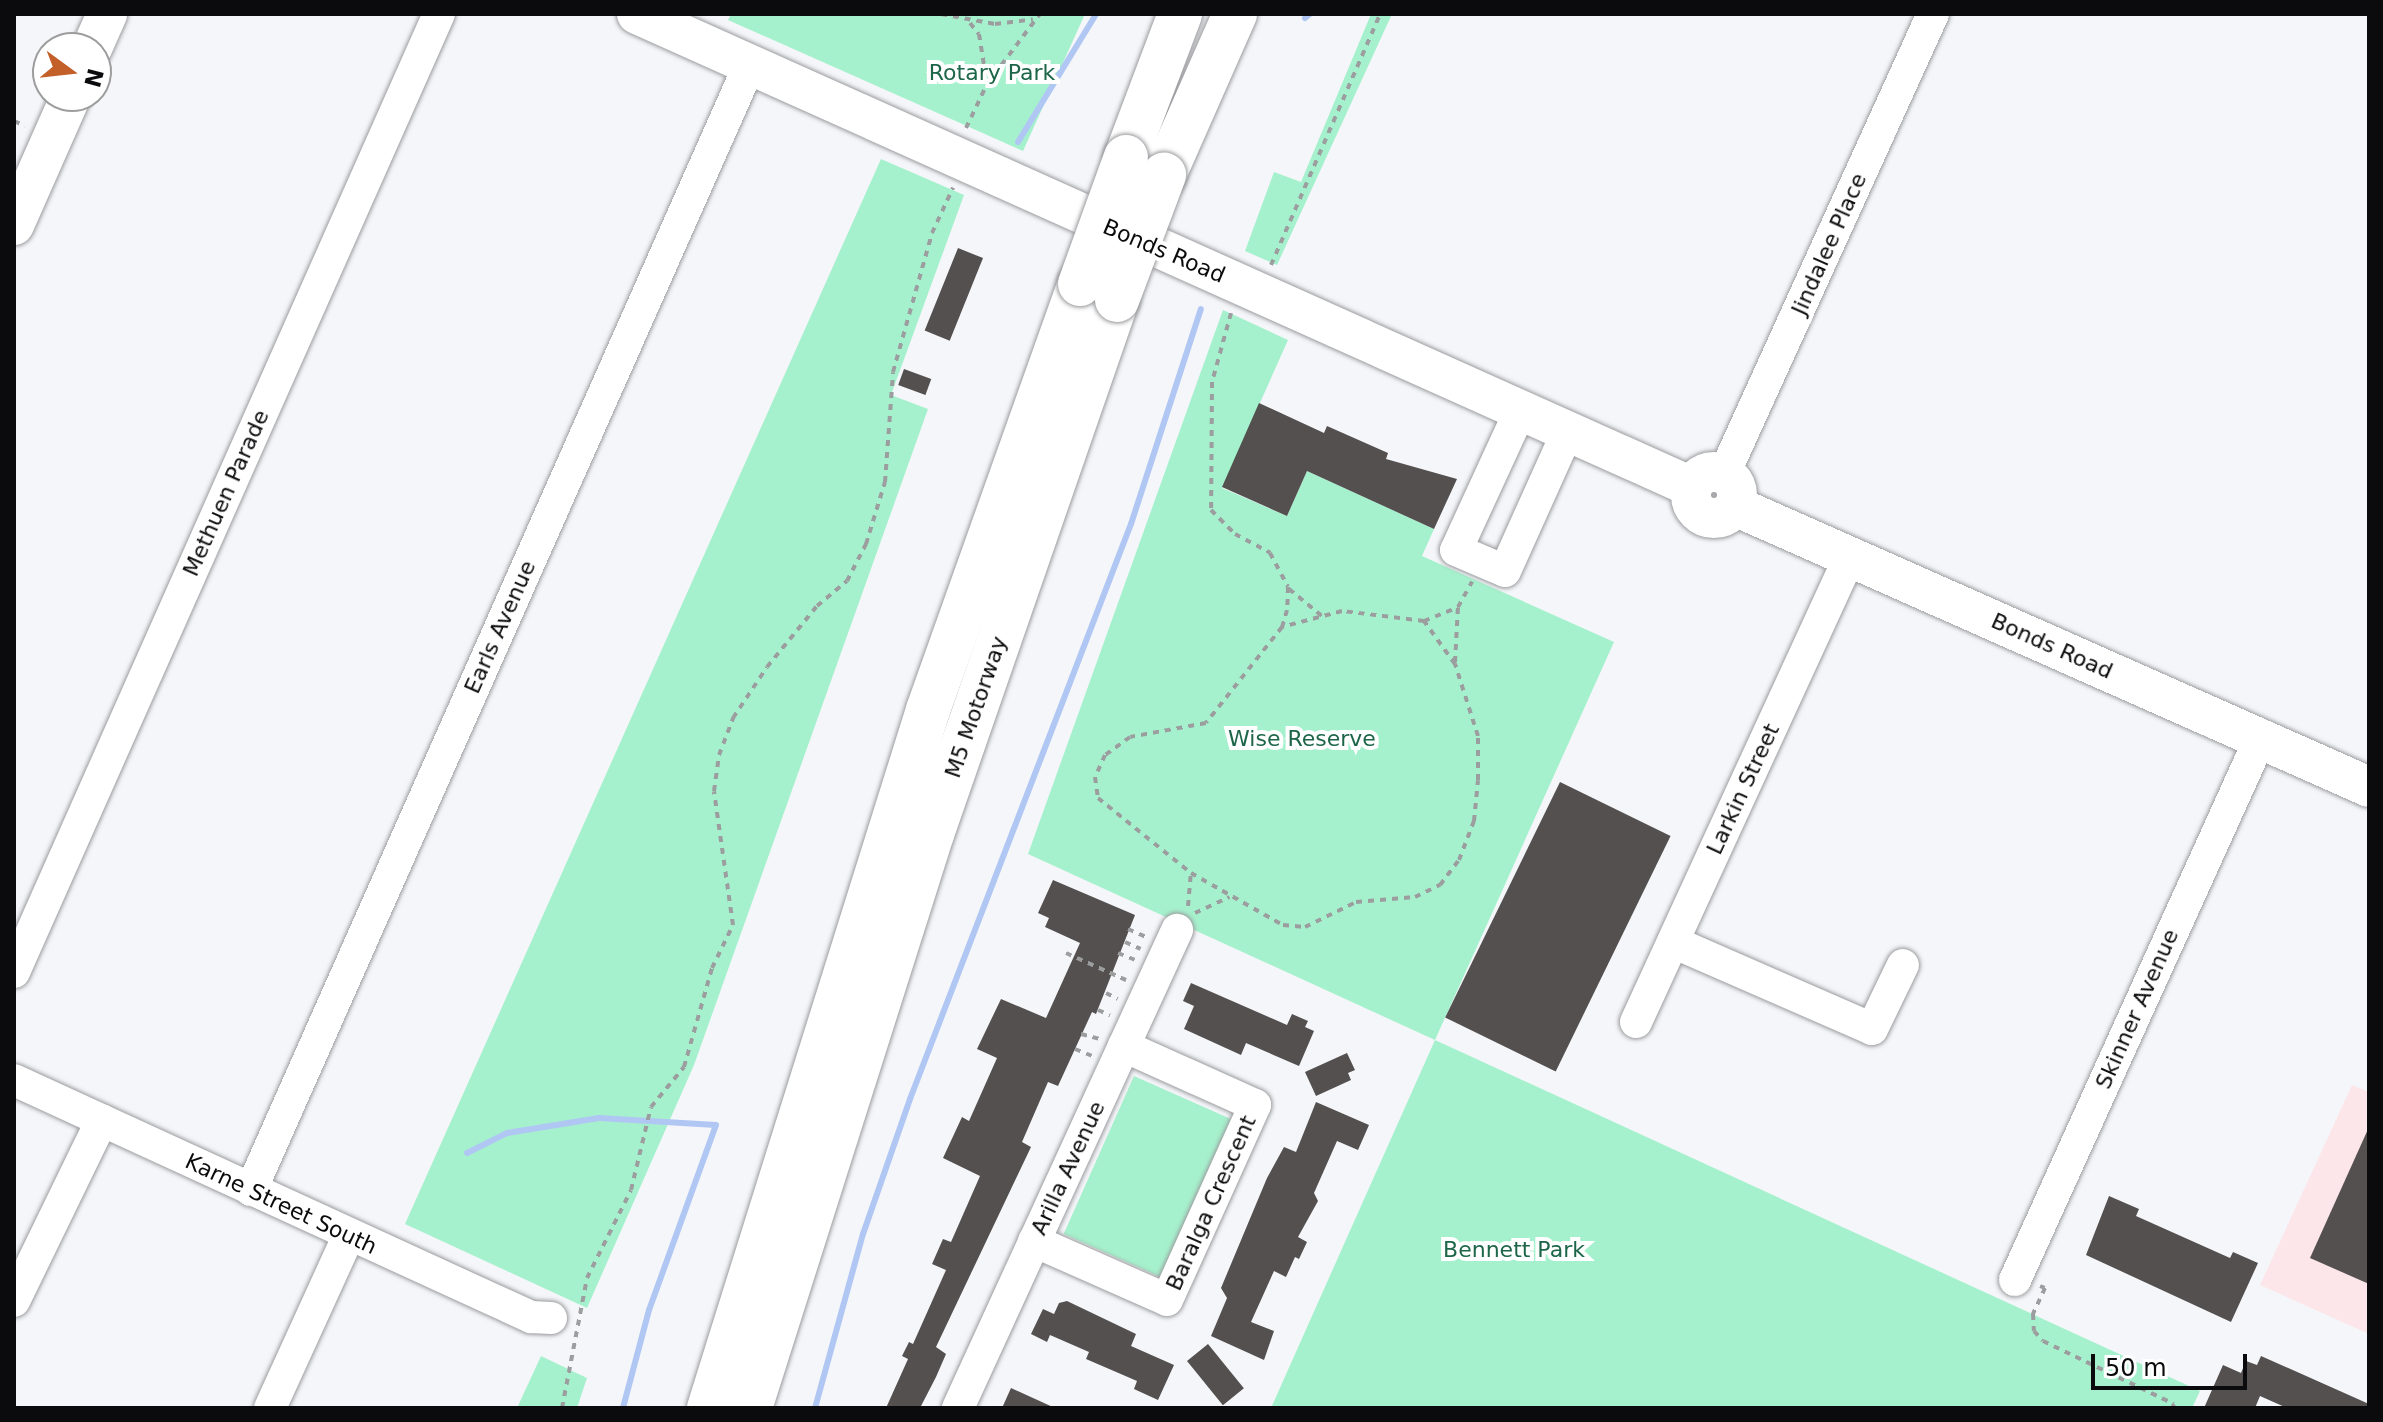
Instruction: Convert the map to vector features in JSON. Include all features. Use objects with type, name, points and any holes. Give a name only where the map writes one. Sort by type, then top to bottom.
[{"type":"highway","name":"M5 Motorway","points":[[709,1408],[928,710],[1099,292],[1145,166],[1180,14]]},
{"type":"highway","name":"M5 Motorway","points":[[1145,166],[1224,14]]},
{"type":"highway","points":[[1145,166],[1235,14]]},
{"type":"highway","name":"M5 Motorway","points":[[750,1408],[1099,292]]},
{"type":"main road","name":"Bonds Road","points":[[637,14],[1568,431],[1717,489],[1850,556],[2369,787]]},
{"type":"main road","points":[[14,225],[64,112]]},
{"type":"street","name":"Methuen Parade","points":[[14,972],[439,14]]},
{"type":"street","name":"Jindalee Place","points":[[1717,489],[1933,14]]},
{"type":"street","name":"Earls Avenue","points":[[251,1190],[750,64]]},
{"type":"street","points":[[1521,409],[1456,550],[1505,571],[1568,431]]},
{"type":"street","name":"Larkin Street","points":[[1636,1022],[1850,556]]},
{"type":"street","name":"Skinner Avenue","points":[[2015,1280],[2260,739]]},
{"type":"street","name":"Arilla Avenue","points":[[958,1408],[1034,1241],[1108,1040],[1162,934]]},
{"type":"street","points":[[1673,942],[1872,1029],[1903,965]]},
{"type":"street","name":"Baralga Crescent","points":[[1034,1241],[1167,1300],[1255,1105],[1108,1040]]},
{"type":"street","name":"Karne Street South","points":[[14,1080],[531,1317],[551,1318]]},
{"type":"street","points":[[14,1301],[102,1120]]},
{"type":"street","points":[[270,1408],[349,1235]]},
{"type":"path","points":[[941,14],[970,23],[1033,19]]},
{"type":"path","points":[[964,131],[987,84],[1033,19],[1040,14]]},
{"type":"path","points":[[1270,267],[1380,14]]},
{"type":"path","points":[[970,23],[979,34],[987,84]]},
{"type":"path","points":[[14,121],[27,127]]},
{"type":"path","points":[[562,1408],[587,1278],[631,1190],[647,1134],[651,1107],[684,1067],[712,968],[733,925],[714,791],[719,755],[733,718],[767,667],[817,606],[847,581],[866,544],[885,482],[893,372],[932,233],[954,187]]},
{"type":"path","points":[[1231,310],[1212,382],[1211,510],[1235,534],[1270,553],[1288,587],[1322,616]]},
{"type":"path","points":[[1455,664],[1458,607],[1483,562]]},
{"type":"path","points":[[1288,587],[1282,627],[1206,723],[1130,737],[1105,755],[1095,777],[1098,798],[1191,873],[1283,925],[1305,927],[1356,902],[1415,897],[1440,885],[1459,860],[1474,821],[1478,736],[1455,664],[1424,621]]},
{"type":"path","points":[[1282,627],[1342,611],[1424,621],[1458,607]]},
{"type":"path","points":[[1191,873],[1186,918],[1229,897]]},
{"type":"path","points":[[1128,929],[1162,934]]},
{"type":"path","points":[[1125,942],[1142,950]]},
{"type":"path","points":[[1066,953],[1129,981]]},
{"type":"path","points":[[1118,953],[1137,961]]},
{"type":"path","points":[[1106,993],[1120,999]]},
{"type":"path","points":[[1098,1010],[1108,1040]]},
{"type":"path","points":[[1081,1034],[1108,1040]]},
{"type":"path","points":[[1075,1049],[1108,1040]]},
{"type":"path","points":[[2015,1280],[2045,1288],[2033,1314],[2034,1331],[2043,1341],[2174,1404],[2172,1408]]},
{"type":"shaded area","points":[[2352,1085],[2369,1092],[2369,1334],[2260,1285]]},
{"type":"green space","name":"Rotary Park","points":[[731,14],[1085,14],[1023,151],[728,20]]},
{"type":"green space","points":[[1371,14],[1392,14],[1277,265],[1245,251],[1274,172],[1301,182]]},
{"type":"green space","points":[[881,159],[964,195],[891,395],[928,409],[694,1065],[587,1308],[405,1224]]},
{"type":"green space","name":"Wise Reserve","points":[[1223,310],[1288,340],[1222,488],[1287,516],[1307,471],[1434,529],[1422,556],[1614,642],[1435,1040],[1028,854]]},
{"type":"green space","name":"Bennett Park","points":[[1435,1040],[2200,1391],[2192,1408],[1271,1408]]},
{"type":"green space","points":[[1134,1076],[1231,1119],[1160,1277],[1064,1234]]},
{"type":"green space","points":[[541,1356],[587,1378],[577,1408],[517,1408]]},
{"type":"building","points":[[958,248],[983,258],[950,341],[925,331]]},
{"type":"building","points":[[904,369],[931,379],[925,395],[898,385]]},
{"type":"building","points":[[1259,403],[1324,433],[1327,426],[1388,453],[1386,459],[1457,479],[1434,529],[1307,471],[1287,516],[1222,487]]},
{"type":"building","points":[[1560,782],[1671,836],[1556,1071],[1445,1017]]},
{"type":"building","points":[[1053,880],[1135,915],[1096,1014],[1092,1012],[1058,1086],[1048,1082],[1022,1142],[1031,1147],[936,1347],[946,1354],[936,1377],[920,1408],[886,1408],[908,1359],[902,1356],[909,1342],[913,1344],[946,1270],[932,1264],[943,1239],[951,1242],[980,1176],[943,1158],[962,1117],[969,1121],[997,1058],[977,1049],[1001,999],[1046,1018],[1080,943],[1045,927],[1049,918],[1038,913]]},
{"type":"building","points":[[1191,983],[1287,1025],[1292,1014],[1308,1021],[1305,1027],[1314,1031],[1299,1066],[1246,1043],[1241,1055],[1184,1029],[1194,1006],[1183,1001]]},
{"type":"building","points":[[1347,1053],[1355,1070],[1348,1073],[1351,1080],[1316,1096],[1305,1072]]},
{"type":"building","points":[[1316,1102],[1369,1125],[1358,1150],[1337,1141],[1314,1193],[1318,1201],[1298,1237],[1307,1242],[1299,1259],[1295,1257],[1286,1277],[1274,1271],[1251,1322],[1274,1331],[1264,1360],[1211,1336],[1227,1298],[1221,1288],[1267,1178],[1284,1147],[1296,1152]]},
{"type":"building","points":[[2369,1127],[2369,1284],[2310,1258]]},
{"type":"building","points":[[2109,1196],[2139,1209],[2136,1216],[2230,1258],[2233,1252],[2258,1263],[2231,1322],[2086,1255]]},
{"type":"building","points":[[1067,1301],[1136,1334],[1131,1346],[1174,1365],[1158,1400],[1134,1389],[1137,1381],[1086,1359],[1089,1352],[1050,1335],[1047,1342],[1031,1334],[1043,1309],[1054,1314],[1059,1303]]},
{"type":"building","points":[[1208,1344],[1244,1388],[1223,1405],[1187,1361]]},
{"type":"building","points":[[2261,1356],[2369,1404],[2369,1408],[2287,1408],[2260,1396],[2255,1408],[2204,1408],[2223,1365],[2241,1373],[2246,1361],[2257,1365]]},
{"type":"building","points":[[1011,1388],[1055,1408],[1002,1408]]},
{"type":"waterway","points":[[1018,142],[1096,14]]},
{"type":"waterway","points":[[1305,18],[1310,14]]},
{"type":"waterway","points":[[815,1408],[863,1234],[910,1099],[1131,524],[1201,309]]},
{"type":"waterway","points":[[467,1153],[507,1133],[599,1118],[716,1125],[649,1310],[623,1408]]}]
